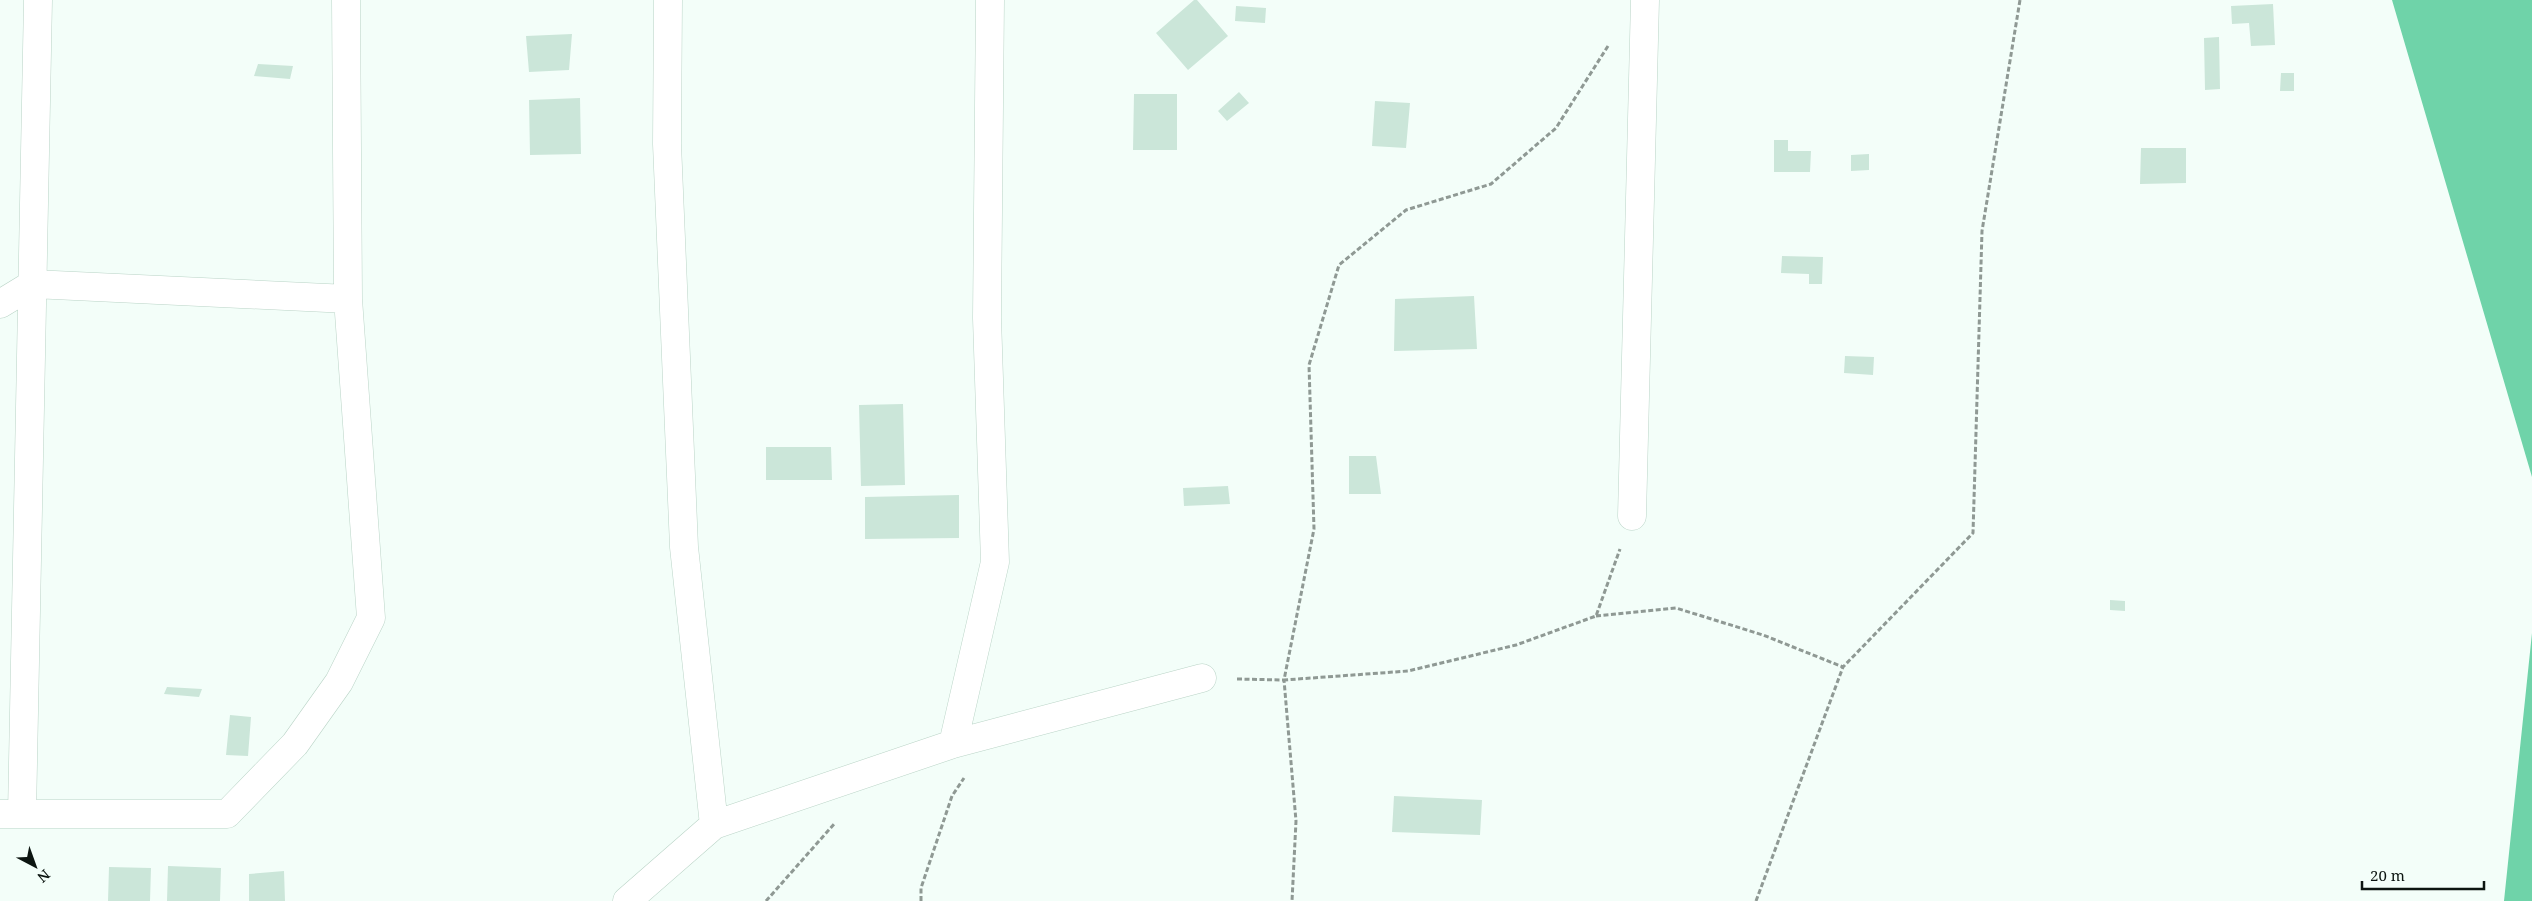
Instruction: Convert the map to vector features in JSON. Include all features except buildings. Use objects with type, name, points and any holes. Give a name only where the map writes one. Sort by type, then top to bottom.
[{"type":"street","points":[[38,0],[33,284],[11,814],[227,814],[295,744],[339,682],[371,618],[348,299],[346,0]]},
{"type":"street","points":[[668,0],[668,144],[684,547],[714,825]]},
{"type":"street","points":[[953,744],[995,562],[987,318],[990,0]]},
{"type":"street","points":[[1632,516],[1645,0]]},
{"type":"street","points":[[0,304],[33,284],[348,299]]},
{"type":"street","points":[[627,901],[714,825],[953,744],[1202,678]]},
{"type":"path","points":[[1756,901],[1843,667],[1973,534],[1982,232],[2020,0]]},
{"type":"path","points":[[1292,901],[1296,821],[1284,680],[1314,529],[1309,364],[1339,265],[1406,210],[1491,184],[1556,128],[1610,42]]},
{"type":"path","points":[[1596,616],[1632,516]]},
{"type":"path","points":[[1202,678],[1284,680],[1408,671],[1516,645],[1596,616],[1676,608],[1763,635],[1843,667]]},
{"type":"path","points":[[921,901],[920,888],[952,796],[996,732]]},
{"type":"path","points":[[766,901],[837,821]]},
{"type":"shaded area","points":[[2392,0],[2532,0],[2532,477]]},
{"type":"shaded area","points":[[2532,633],[2532,901],[2504,901]]}]
